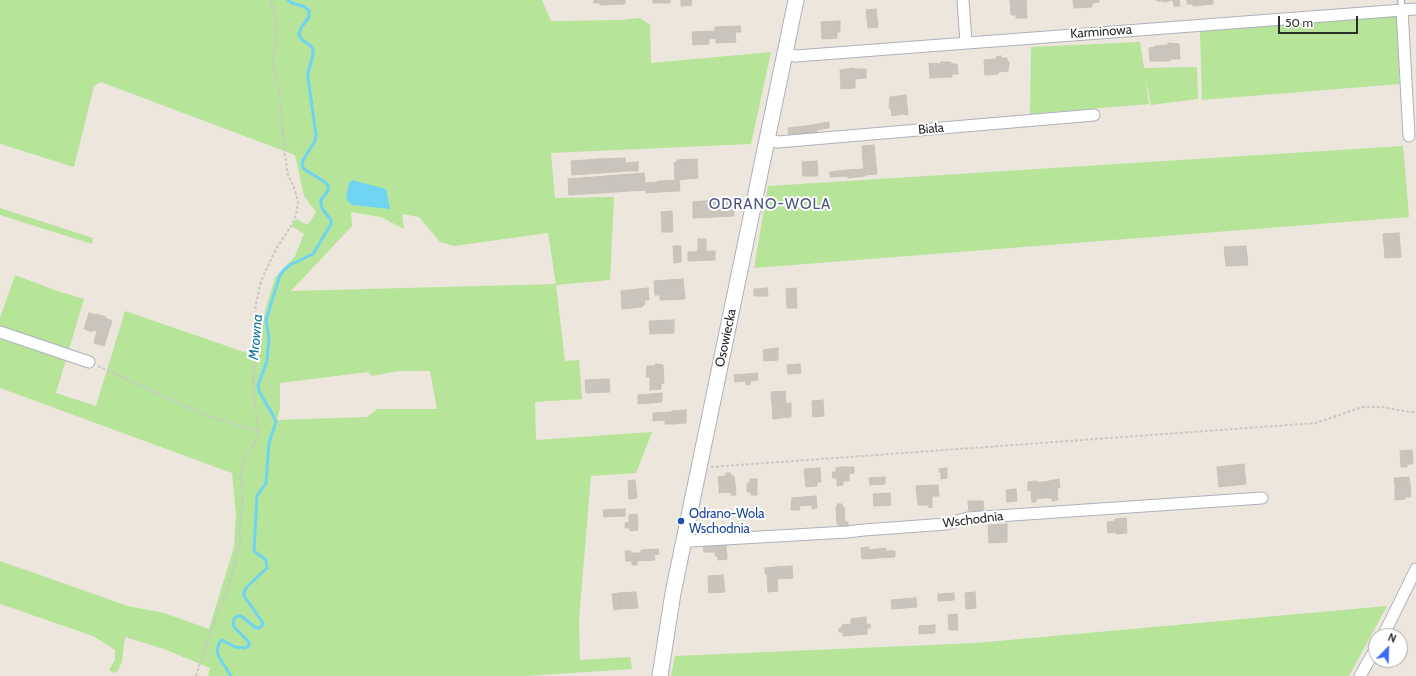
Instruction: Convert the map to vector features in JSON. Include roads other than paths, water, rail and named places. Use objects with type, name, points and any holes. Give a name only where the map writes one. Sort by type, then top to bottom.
[{"type":"street","name":"Osowiecka","points":[[660,676],[673,593],[796,0]]},
{"type":"street","points":[[963,0],[966,42]]},
{"type":"street","name":"Karminowa","points":[[785,54],[796,56],[1402,5],[1416,9]]},
{"type":"street","points":[[1402,5],[1409,136]]},
{"type":"street","name":"Biała","points":[[767,140],[778,142],[1094,115]]},
{"type":"street","points":[[0,332],[89,362]]},
{"type":"street","name":"Wschodnia","points":[[684,540],[690,541],[847,532],[946,524],[968,518],[1262,498]]},
{"type":"street","points":[[1387,628],[1416,569]]},
{"type":"street","points":[[1360,676],[1368,662]]},
{"type":"water","points":[[352,180],[386,189],[390,209],[352,205],[348,202],[346,197],[349,183]]},
{"type":"waterway","name":"Mrowna","points":[[231,676],[219,657],[217,651],[219,643],[222,640],[235,647],[245,648],[249,646],[249,642],[234,627],[234,619],[237,616],[241,616],[256,628],[262,626],[263,623],[244,596],[244,592],[247,587],[267,568],[266,560],[254,551],[257,496],[266,483],[269,443],[276,422],[259,391],[258,385],[267,361],[269,338],[266,320],[280,275],[290,265],[313,254],[331,224],[331,220],[321,205],[321,200],[328,191],[328,186],[325,182],[304,169],[302,165],[303,160],[315,141],[316,135],[308,78],[313,50],[311,46],[301,39],[299,34],[301,28],[309,17],[309,11],[305,7],[292,3],[288,0]]},
{"type":"place","name":"Odrano-Wola Wschodnia","points":[[681,521]]},
{"type":"district","name":"ODRANO-WOLA","points":[[770,205]]}]
